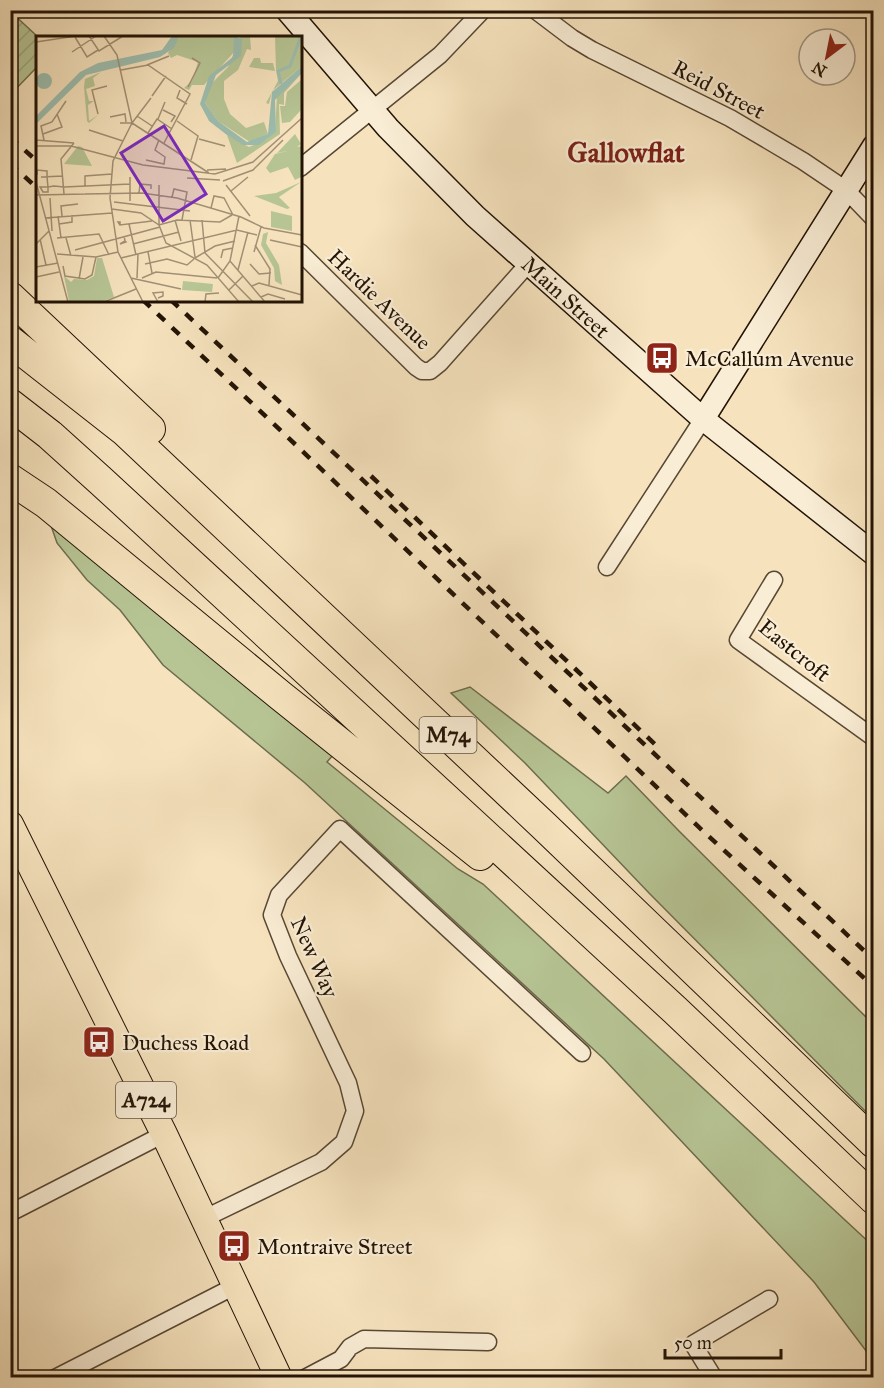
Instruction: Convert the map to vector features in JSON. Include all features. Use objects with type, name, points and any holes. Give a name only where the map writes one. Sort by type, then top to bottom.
[{"type":"highway","name":"M74","points":[[10,297],[588,840],[778,1052]]},
{"type":"highway","name":"M74","points":[[10,341],[126,432],[544,826],[873,1143]]},
{"type":"highway","name":"M74","points":[[10,404],[50,435],[101,481],[675,1010],[873,1199]]},
{"type":"highway","name":"M74","points":[[10,479],[46,503],[281,696],[675,1010]]},
{"type":"main road","name":"Main Street","points":[[287,10],[372,109],[435,176],[528,264],[703,419],[873,554]]},
{"type":"main road","points":[[703,419],[873,146]]},
{"type":"main road","name":"A724","points":[[10,824],[164,1134],[279,1377]]},
{"type":"street","points":[[302,166],[440,55],[483,10]]},
{"type":"street","name":"Reid Street","points":[[535,10],[592,50],[730,118],[804,161],[846,190],[873,219]]},
{"type":"street","name":"Hardie Avenue","points":[[302,254],[422,371],[430,371],[440,363],[528,264]]},
{"type":"street","points":[[607,567],[703,419]]},
{"type":"street","name":"Eastcroft","points":[[774,580],[738,640],[873,738]]},
{"type":"street","name":"New Way","points":[[203,1219],[321,1162],[344,1142],[356,1111],[348,1083],[288,956],[272,915],[279,895],[340,829],[582,1053]]},
{"type":"street","points":[[10,1213],[164,1134]]},
{"type":"street","points":[[54,1377],[235,1286]]},
{"type":"street","points":[[714,1377],[693,1344],[769,1299]]},
{"type":"street","points":[[305,1377],[341,1359],[350,1347],[364,1339],[488,1342]]},
{"type":"green space","points":[[11,12],[37,36],[36,68],[12,93],[10,91]]},
{"type":"green space","points":[[48,517],[333,755],[327,762],[458,869],[483,884],[873,1246],[873,1360],[814,1282],[604,1059],[305,783],[163,665],[120,610],[87,580],[57,543]]},
{"type":"green space","points":[[470,687],[608,793],[626,776],[873,1024],[873,1119],[649,893],[525,763],[451,693]]},
{"type":"railway","points":[[10,137],[36,160]]},
{"type":"railway","points":[[10,163],[36,187]]},
{"type":"railway","points":[[145,302],[704,832],[874,987]]},
{"type":"railway","points":[[173,302],[874,960]]},
{"type":"railway","points":[[371,476],[659,748]]},
{"type":"place","name":"McCallum Avenue","points":[[662,358]]},
{"type":"place","name":"Duchess Road","points":[[99,1042]]},
{"type":"place","name":"Montraive Street","points":[[234,1246]]},
{"type":"district","name":"Gallowflat","points":[[626,152]]}]
